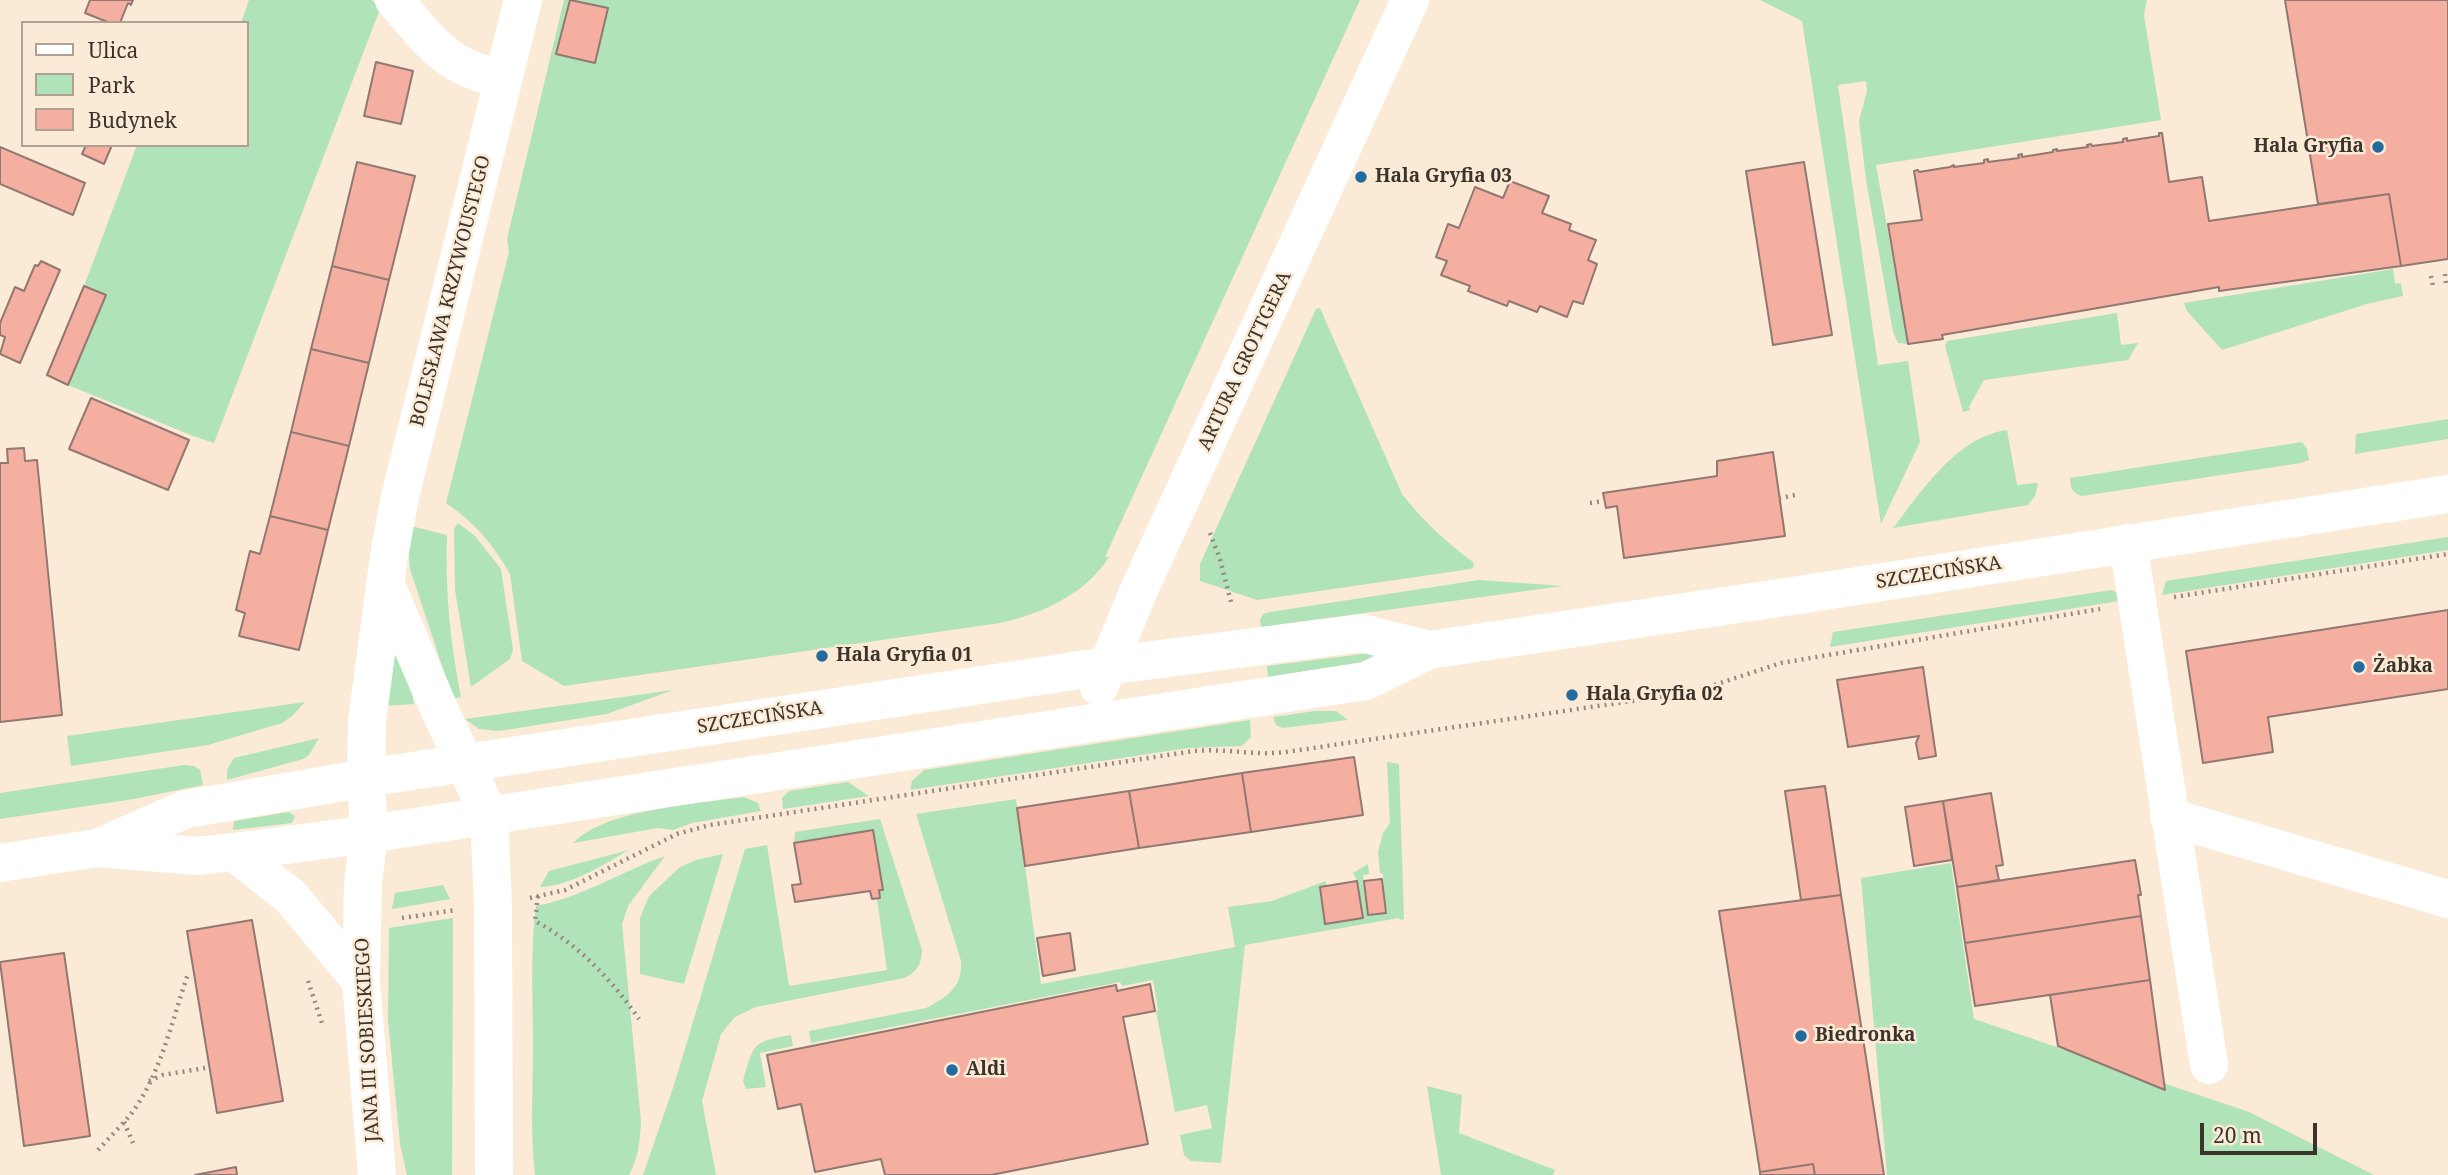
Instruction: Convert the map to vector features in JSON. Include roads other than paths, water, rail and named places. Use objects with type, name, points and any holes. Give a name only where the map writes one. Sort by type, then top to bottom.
[{"type":"street","points":[[394,0],[448,57],[472,70],[502,80]]},
{"type":"street","name":"BOLESŁAWA KRZYWOUSTEGO","points":[[366,778],[369,690],[400,497],[523,0]]},
{"type":"street","name":"ARTURA GROTTGERA","points":[[1085,724],[1138,592],[1410,0]]},
{"type":"street","name":"SZCZECIŃSKA","points":[[0,863],[97,848],[196,856],[369,834],[1366,681],[1429,650],[2448,494]]},
{"type":"street","points":[[2128,543],[2209,1065]]},
{"type":"street","points":[[385,583],[489,815],[493,905],[494,1175]]},
{"type":"street","name":"SZCZECIŃSKA","points":[[97,848],[186,810],[366,778],[1107,666],[1362,632],[1429,650]]},
{"type":"street","name":"JANA III SOBIESKIEGO","points":[[366,778],[369,834],[363,884],[361,981],[377,1175]]},
{"type":"street","points":[[2169,817],[2448,899]]},
{"type":"street","points":[[234,852],[291,897],[361,981]]},
{"type":"place","name":"Hala Gryfia","points":[[2378,147]]},
{"type":"place","name":"Hala Gryfia 03","points":[[1361,177]]},
{"type":"place","name":"Hala Gryfia 01","points":[[822,656]]},
{"type":"place","name":"Żabka","points":[[2359,667]]},
{"type":"place","name":"Hala Gryfia 02","points":[[1572,695]]},
{"type":"place","name":"Biedronka","points":[[1801,1036]]},
{"type":"place","name":"Aldi","points":[[952,1070]]}]
